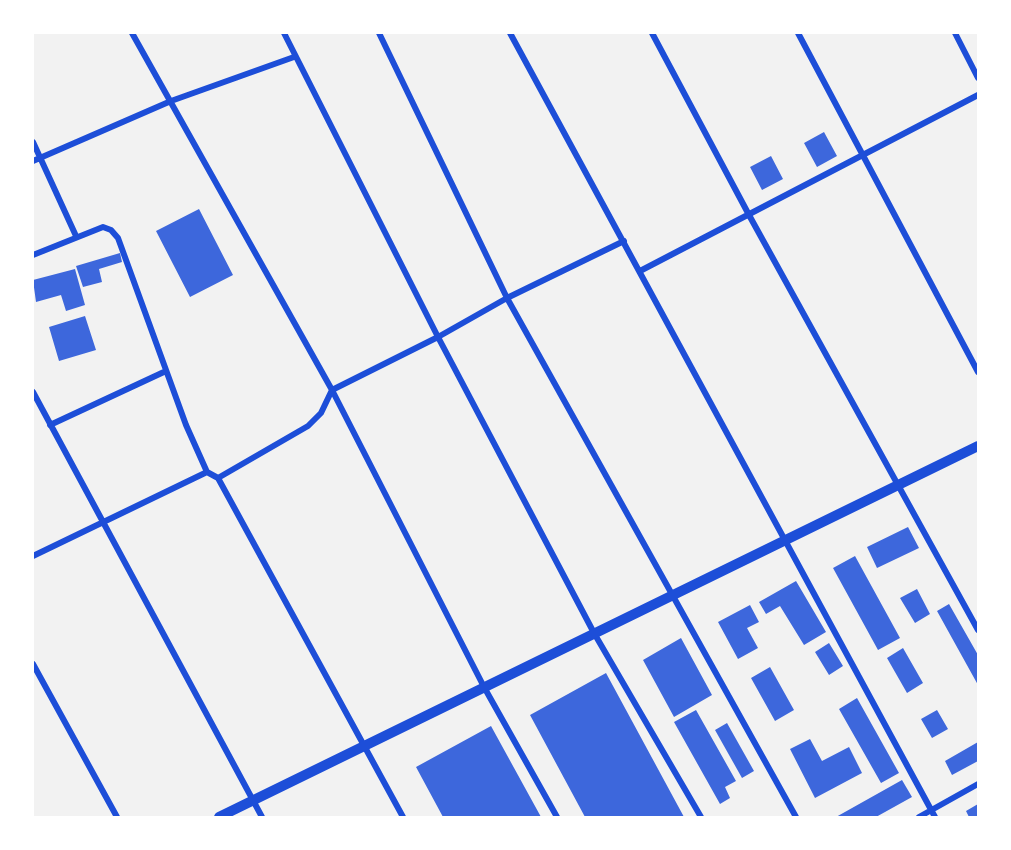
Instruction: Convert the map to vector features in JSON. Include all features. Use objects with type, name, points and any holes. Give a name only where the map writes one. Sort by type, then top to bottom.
[{"type":"street","points":[[132,33],[332,390],[484,687],[557,817]]},
{"type":"street","points":[[284,33],[294,57],[438,338],[594,633],[701,817]]},
{"type":"street","points":[[379,33],[507,298],[670,596],[796,817]]},
{"type":"street","points":[[510,33],[787,539],[935,817]]},
{"type":"street","points":[[652,33],[749,215],[978,630]]},
{"type":"street","points":[[798,33],[978,372]]},
{"type":"street","points":[[955,33],[978,78]]},
{"type":"street","points":[[33,161],[171,101],[294,57]]},
{"type":"street","points":[[640,271],[978,95]]},
{"type":"street","points":[[33,142],[76,237]]},
{"type":"street","points":[[33,255],[103,227],[111,230],[118,238],[166,371],[207,472],[218,478],[403,817]]},
{"type":"street","points":[[218,478],[308,426],[321,413],[332,390],[438,338],[507,298],[624,241]]},
{"type":"street","points":[[50,425],[166,371]]},
{"type":"street","points":[[33,392],[262,817]]},
{"type":"street","points":[[219,817],[978,446]]},
{"type":"street","points":[[33,556],[207,472]]},
{"type":"street","points":[[33,664],[117,817]]},
{"type":"street","points":[[919,817],[978,784]]},
{"type":"building","points":[[824,132],[837,156],[817,167],[804,143]]},
{"type":"building","points":[[771,156],[783,179],[762,190],[750,167]]},
{"type":"building","points":[[199,209],[233,275],[190,297],[156,231]]},
{"type":"building","points":[[120,253],[122,262],[99,269],[102,282],[83,287],[76,266]]},
{"type":"building","points":[[75,269],[85,305],[66,311],[61,295],[36,302],[33,280]]},
{"type":"building","points":[[85,316],[96,350],[59,361],[49,327]]},
{"type":"building","points":[[908,527],[919,548],[877,568],[867,547]]},
{"type":"building","points":[[855,556],[900,638],[878,650],[833,568]]},
{"type":"building","points":[[796,581],[826,632],[804,645],[780,606],[766,614],[759,602]]},
{"type":"building","points":[[917,589],[930,614],[915,623],[900,598]]},
{"type":"building","points":[[949,604],[978,655],[978,685],[937,611]]},
{"type":"building","points":[[750,605],[759,622],[747,628],[758,648],[738,659],[718,622]]},
{"type":"building","points":[[681,638],[712,695],[674,717],[643,660]]},
{"type":"building","points":[[829,643],[843,666],[829,675],[815,652]]},
{"type":"building","points":[[903,648],[923,683],[907,693],[887,658]]},
{"type":"building","points":[[770,667],[794,710],[775,721],[751,678]]},
{"type":"building","points":[[606,673],[684,817],[585,817],[530,715]]},
{"type":"building","points":[[857,698],[899,773],[881,783],[839,709]]},
{"type":"building","points":[[696,710],[736,781],[725,787],[730,798],[720,804],[674,722]]},
{"type":"building","points":[[937,710],[948,729],[932,738],[921,719]]},
{"type":"building","points":[[727,723],[754,771],[742,778],[715,730]]},
{"type":"building","points":[[491,726],[541,817],[443,817],[416,767]]},
{"type":"building","points":[[810,739],[822,761],[849,747],[862,773],[815,798],[790,749]]},
{"type":"building","points":[[978,742],[978,761],[952,775],[945,761]]},
{"type":"building","points":[[902,780],[912,797],[876,817],[836,817]]},
{"type":"building","points":[[978,804],[978,817],[969,817],[966,811]]}]
